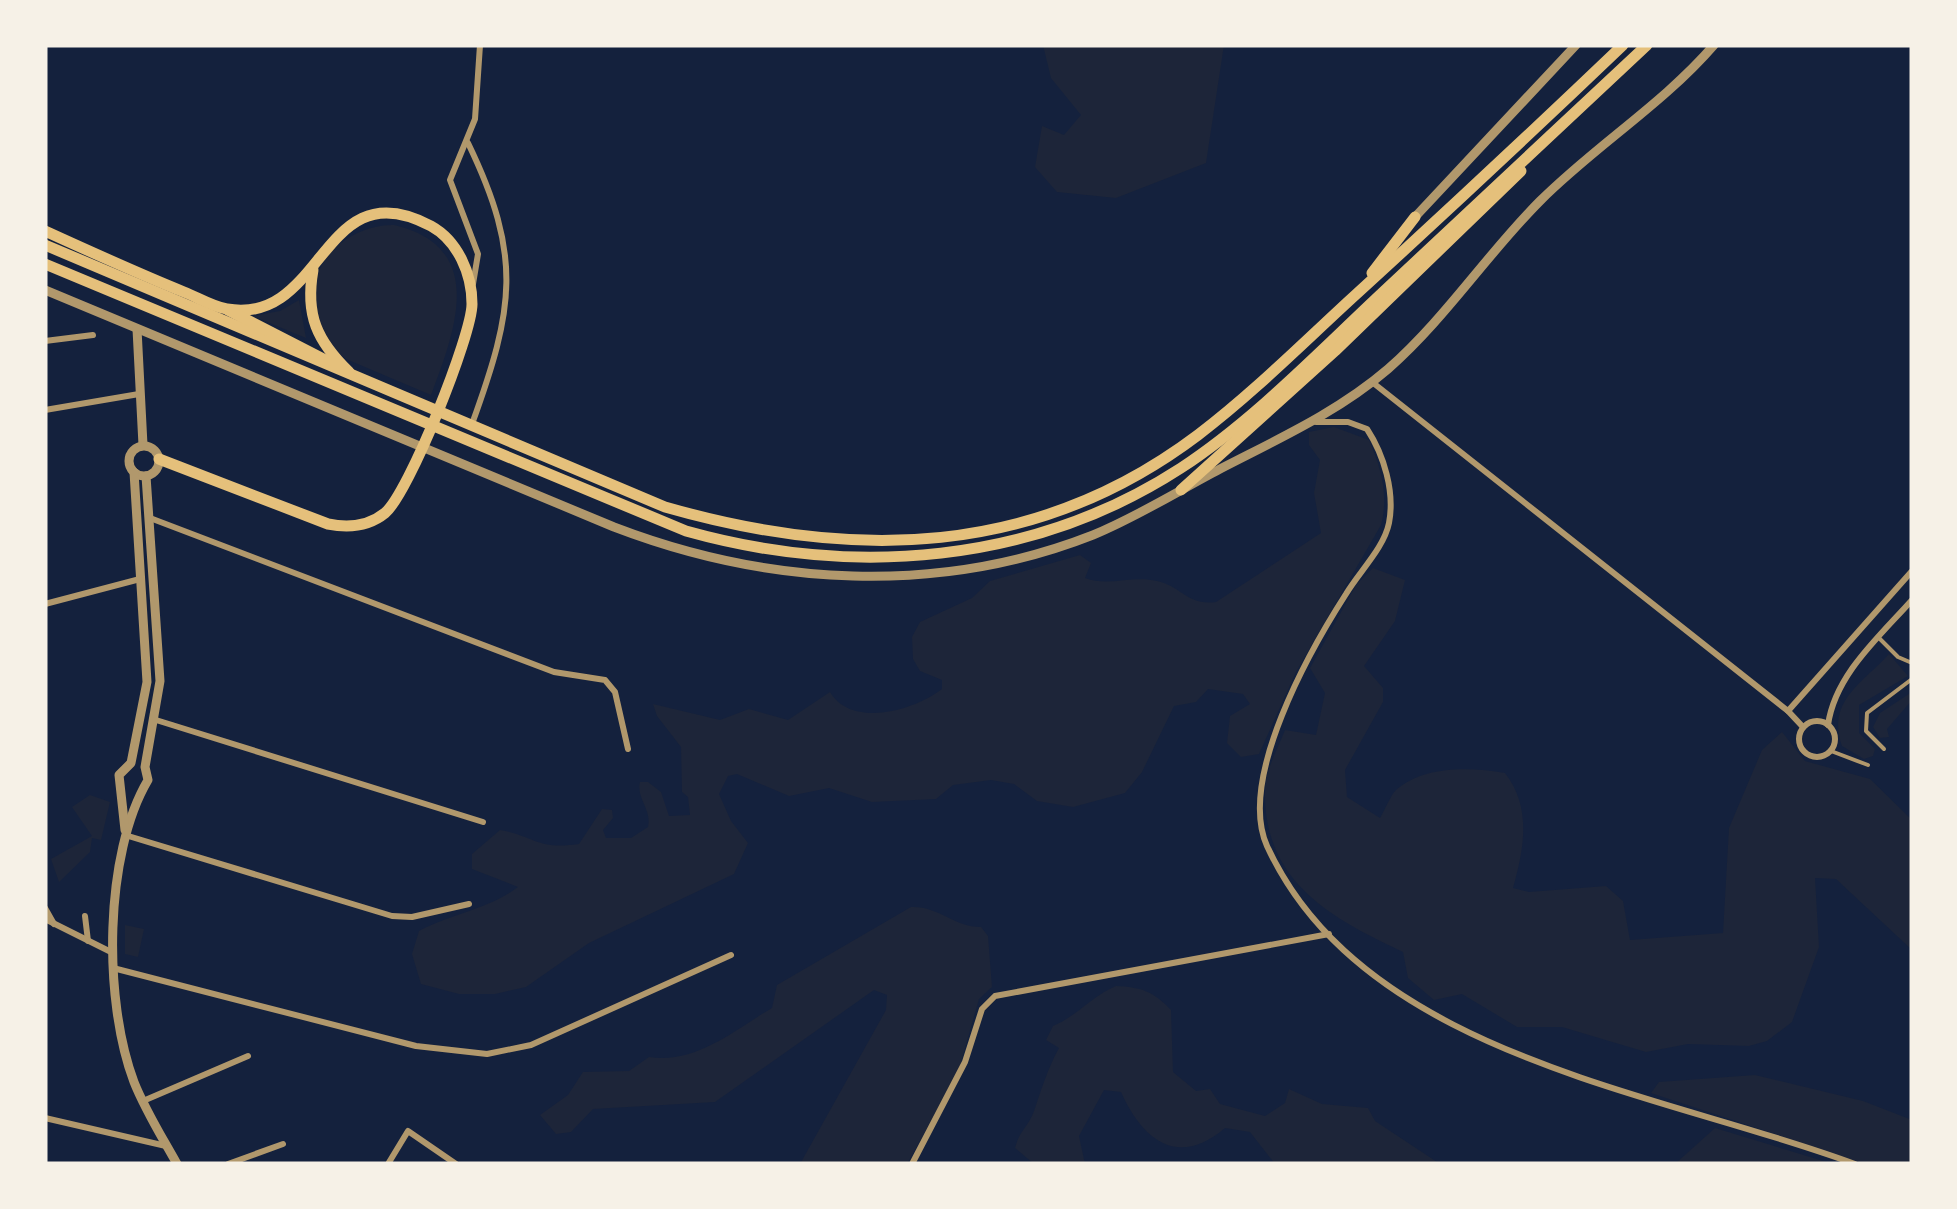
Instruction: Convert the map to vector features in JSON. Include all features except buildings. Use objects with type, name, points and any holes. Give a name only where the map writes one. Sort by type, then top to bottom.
[{"type":"highway","points":[[45,245],[664,508],[743,529],[862,544],[945,537],[1064,508],[1151,466],[1248,394],[1623,45]]},
{"type":"highway","points":[[45,264],[686,532],[789,554],[925,556],[984,548],[1044,533],[1124,500],[1181,468],[1328,344],[1647,45]]},
{"type":"highway","points":[[1181,490],[1502,194],[1551,135]]},
{"type":"highway","points":[[160,459],[338,526],[381,516],[408,480],[446,388],[471,318],[471,290],[460,255],[447,238],[429,225],[398,216],[374,216],[347,226],[332,238],[313,269],[285,296],[228,310]]},
{"type":"highway","points":[[1352,299],[1415,217]]},
{"type":"highway","points":[[45,230],[228,310],[301,345],[356,379]]},
{"type":"highway","points":[[313,269],[310,293],[315,331],[325,349],[356,379]]},
{"type":"street","points":[[471,290],[478,254],[450,180],[468,143],[479,88],[480,45]]},
{"type":"street","points":[[1415,217],[1576,45]]},
{"type":"street","points":[[45,290],[641,537],[764,569],[864,578],[989,565],[1093,535],[1310,422],[1372,382],[1424,332],[1542,199],[1714,45]]},
{"type":"street","points":[[468,143],[499,219],[509,285],[500,340],[470,428]]},
{"type":"street","points":[[137,329],[142,446],[129,459],[134,472],[147,682],[130,763],[120,770],[125,835],[113,968],[124,1044],[143,1101],[177,1164]]},
{"type":"street","points":[[45,340],[93,335]]},
{"type":"street","points":[[1372,382],[1788,711],[1803,727]]},
{"type":"street","points":[[45,410],[139,394]]},
{"type":"street","points":[[1310,422],[1348,422],[1364,427],[1384,464],[1390,498],[1384,536],[1330,618],[1298,678],[1260,798],[1267,846],[1292,888],[1330,933],[1419,1006],[1488,1042],[1563,1072],[1855,1164]]},
{"type":"street","points":[[142,446],[156,450],[160,459],[158,468],[146,476]]},
{"type":"street","points":[[134,472],[146,476]]},
{"type":"street","points":[[125,835],[139,790],[148,780],[145,767],[156,720],[159,634],[146,476]]},
{"type":"street","points":[[150,518],[554,672],[605,680],[615,692],[628,748]]},
{"type":"street","points":[[1788,711],[1912,571]]},
{"type":"street","points":[[45,604],[142,578]]},
{"type":"street","points":[[1803,727],[1799,742],[1807,755],[1816,758],[1831,751],[1831,699],[1912,600]]},
{"type":"street","points":[[156,720],[482,822]]},
{"type":"street","points":[[1803,727],[1814,722],[1828,725]]},
{"type":"street","points":[[130,763],[145,767]]},
{"type":"street","points":[[123,787],[139,790]]},
{"type":"street","points":[[125,835],[392,916],[416,916],[469,904]]},
{"type":"street","points":[[45,908],[54,924]]},
{"type":"street","points":[[84,916],[88,941]]},
{"type":"street","points":[[45,920],[113,953]]},
{"type":"street","points":[[912,1164],[966,1062],[982,1009],[995,996],[1330,933]]},
{"type":"street","points":[[113,968],[416,1046],[487,1054],[532,1045],[731,955]]},
{"type":"street","points":[[143,1101],[248,1056]]},
{"type":"street","points":[[45,1118],[168,1147]]},
{"type":"street","points":[[388,1164],[408,1131],[456,1164]]},
{"type":"street","points":[[228,1164],[283,1144]]},
{"type":"lane","points":[[1880,638],[1898,657],[1912,663]]},
{"type":"lane","points":[[1884,749],[1866,731],[1867,712],[1912,679]]},
{"type":"lane","points":[[1831,751],[1868,765]]},
{"type":"shaded area","points":[[1043,45],[1224,45],[1206,163],[1116,198],[1057,192],[1035,167],[1042,126],[1064,135],[1081,115],[1051,78]]},
{"type":"shaded area","points":[[394,225],[424,236],[443,252],[453,272],[457,294],[455,319],[431,395],[346,359],[321,338],[315,290],[323,263],[354,235]]},
{"type":"shaded area","points":[[299,300],[306,338],[253,316],[280,311]]},
{"type":"shaded area","points":[[1334,427],[1369,440],[1382,482],[1381,525],[1296,672],[1259,754],[1241,757],[1227,743],[1230,716],[1250,704],[1243,694],[1208,689],[1196,702],[1174,706],[1142,772],[1125,793],[1073,807],[1037,801],[1014,784],[991,780],[953,785],[936,799],[872,802],[829,788],[789,796],[737,774],[728,776],[719,794],[731,821],[748,843],[734,874],[589,943],[526,987],[495,994],[459,994],[421,984],[412,954],[419,931],[494,901],[518,887],[472,869],[472,854],[500,830],[545,844],[579,844],[602,809],[612,810],[613,818],[603,830],[606,838],[631,838],[648,827],[640,782],[648,782],[661,792],[669,816],[690,815],[688,797],[682,792],[681,747],[657,716],[653,704],[720,720],[749,709],[788,720],[830,692],[840,703],[868,713],[916,704],[942,689],[942,680],[920,671],[913,659],[912,637],[920,622],[972,598],[990,581],[1080,555],[1091,563],[1085,578],[1157,581],[1198,601],[1216,602],[1321,533],[1314,493],[1320,460],[1309,445],[1309,432]]},
{"type":"shaded area","points":[[1373,568],[1405,580],[1395,621],[1364,666],[1383,688],[1383,702],[1345,770],[1347,797],[1380,818],[1396,790],[1420,776],[1463,769],[1505,773],[1514,786],[1522,814],[1522,843],[1513,888],[1529,892],[1606,886],[1623,901],[1630,940],[1723,933],[1729,828],[1762,750],[1782,732],[1805,761],[1870,779],[1912,820],[1912,950],[1836,879],[1815,878],[1819,947],[1792,1022],[1767,1041],[1749,1046],[1688,1044],[1646,1052],[1562,1027],[1517,1027],[1462,994],[1434,1000],[1408,978],[1403,952],[1351,925],[1306,893],[1289,873],[1267,822],[1265,790],[1269,767],[1285,730],[1316,735],[1325,693],[1310,668],[1356,585]]},
{"type":"shaded area","points":[[1889,654],[1908,676],[1859,705],[1859,733],[1875,749],[1873,756],[1864,759],[1842,746],[1839,717],[1850,694]]},
{"type":"shaded area","points":[[1912,692],[1912,700],[1887,729],[1889,737],[1880,738],[1873,727],[1880,713]]},
{"type":"shaded area","points":[[90,795],[110,802],[101,840],[92,838],[90,852],[59,882],[51,859],[92,836],[72,807]]},
{"type":"shaded area","points":[[911,907],[981,927],[988,936],[992,987],[979,999],[958,1073],[907,1164],[800,1164],[886,1010],[887,995],[874,990],[715,1102],[593,1109],[571,1132],[556,1134],[540,1115],[568,1095],[583,1072],[629,1071],[649,1057],[683,1056],[728,1035],[772,1008],[777,985]]},
{"type":"shaded area","points":[[125,925],[144,929],[138,957],[125,954]]},
{"type":"shaded area","points":[[1116,986],[1147,992],[1171,1010],[1173,1072],[1196,1091],[1210,1089],[1220,1104],[1265,1116],[1285,1103],[1289,1089],[1322,1104],[1368,1108],[1375,1121],[1440,1164],[1275,1164],[1250,1132],[1225,1128],[1208,1140],[1177,1147],[1150,1135],[1121,1092],[1104,1090],[1079,1136],[1085,1164],[1034,1164],[1015,1148],[1059,1048],[1046,1040],[1053,1026]]},
{"type":"shaded area","points":[[1755,1075],[1863,1101],[1912,1120],[1912,1164],[1865,1164],[1651,1093],[1659,1082]]},
{"type":"shaded area","points":[[1715,1128],[1833,1164],[1675,1164]]}]
